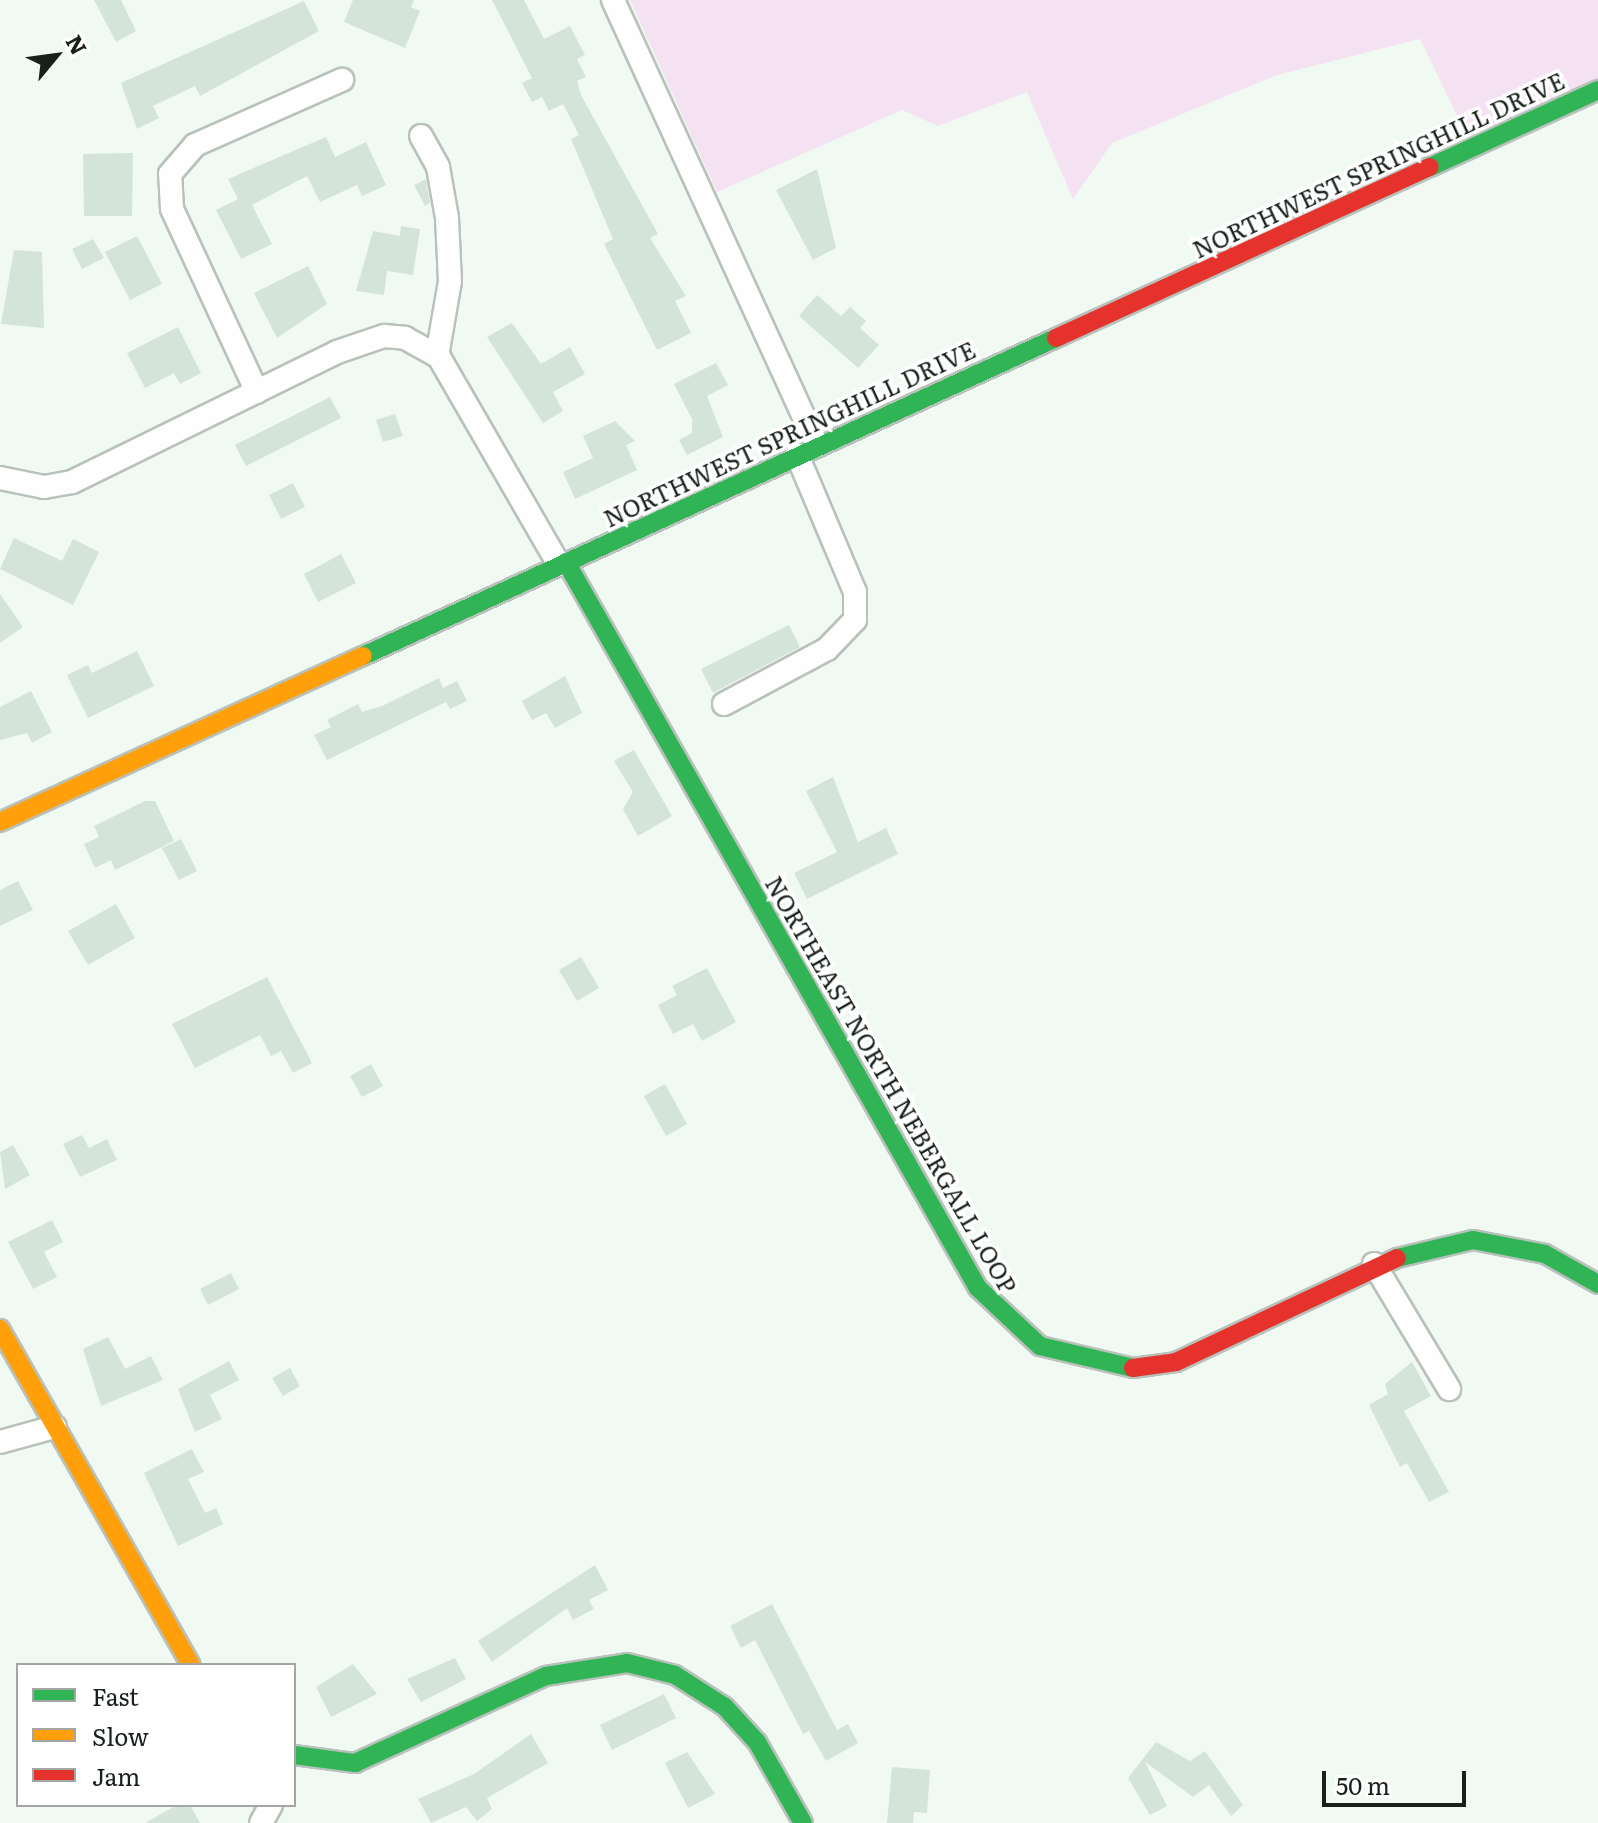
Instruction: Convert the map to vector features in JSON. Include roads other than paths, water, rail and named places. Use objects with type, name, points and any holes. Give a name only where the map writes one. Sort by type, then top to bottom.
[{"type":"street","points":[[613,0],[807,451],[855,592],[855,620],[827,649],[724,704]]},
{"type":"street","points":[[257,392],[172,209],[170,174],[195,145],[342,80]]},
{"type":"street","name":"NORTHWEST SPRINGHILL DRIVE","points":[[0,822],[1598,90]]},
{"type":"street","points":[[421,136],[438,167],[447,218],[450,281],[437,356]]},
{"type":"street","points":[[0,478],[44,487],[72,482],[257,392],[384,336],[437,356],[562,563]]},
{"type":"street","name":"NORTHEAST NORTH NEBERGALL LOOP","points":[[562,563],[978,1288],[1003,1319],[1063,1356],[1142,1368],[1217,1346],[1374,1264],[1450,1242],[1505,1242],[1545,1254],[1598,1284]]},
{"type":"street","points":[[1374,1264],[1449,1389]]},
{"type":"street","points":[[0,1329],[190,1663]]},
{"type":"street","points":[[0,1442],[55,1427]]},
{"type":"street","points":[[296,1755],[355,1763],[546,1676],[627,1663],[675,1675],[725,1707],[757,1742],[803,1823]]}]
